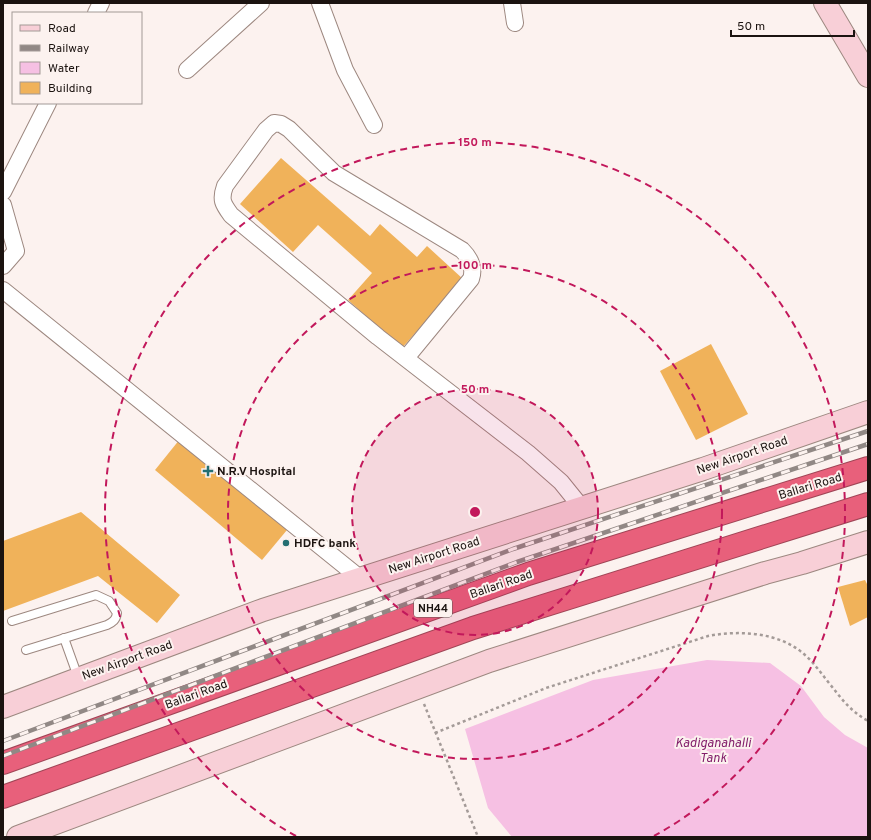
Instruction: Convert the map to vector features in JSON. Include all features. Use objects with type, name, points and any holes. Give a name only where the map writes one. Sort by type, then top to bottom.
[{"type":"highway","name":"Ballari Road","points":[[3,763],[528,574],[868,468]]},
{"type":"highway","name":"NH44","points":[[3,797],[473,628],[868,504]]},
{"type":"street","points":[[96,12],[101,3]]},
{"type":"street","points":[[187,70],[261,3]]},
{"type":"street","points":[[320,3],[345,70],[374,125]]},
{"type":"street","points":[[512,3],[515,23]]},
{"type":"street","points":[[825,3],[868,76]]},
{"type":"street","points":[[3,192],[47,104]]},
{"type":"street","points":[[406,358],[471,278],[474,272],[472,262],[462,250],[334,173],[289,129],[281,124],[274,123],[266,130],[225,186],[222,196],[224,205],[231,215],[378,337],[528,453],[561,482],[582,508]]},
{"type":"street","points":[[3,205],[16,251],[3,266]]},
{"type":"street","points":[[3,290],[361,579]]},
{"type":"street","name":"New Airport Road","points":[[3,707],[263,610],[703,469],[868,412]]},
{"type":"street","points":[[18,837],[489,661],[764,573],[802,563],[868,542]]},
{"type":"lane","points":[[12,621],[96,595],[109,601],[117,613],[117,618],[114,622],[26,650]]},
{"type":"lane","points":[[64,638],[78,678]]},
{"type":"path","points":[[435,733],[546,688],[708,636],[735,632],[762,635],[777,639],[804,654],[845,705],[868,720]]},
{"type":"path","points":[[418,688],[478,837]]},
{"type":"water","name":"Kadiganahalli Tank","points":[[707,660],[770,663],[801,686],[824,717],[845,735],[868,748],[868,837],[512,837],[488,808],[465,729],[593,680]]},
{"type":"building","points":[[281,158],[370,236],[380,224],[417,257],[427,246],[463,279],[402,348],[348,300],[372,273],[318,225],[293,252],[240,204]]},
{"type":"building","points":[[711,344],[748,414],[696,440],[660,371]]},
{"type":"building","points":[[180,439],[287,530],[262,560],[155,470]]},
{"type":"building","points":[[81,512],[180,595],[157,623],[98,576],[3,611],[3,541]]},
{"type":"building","points":[[865,580],[868,586],[868,617],[850,626],[838,587]]},
{"type":"railway","points":[[3,741],[513,549],[868,431]]},
{"type":"railway","points":[[3,756],[517,562],[868,444]]},
{"type":"place","name":"N.R.V Hospital","points":[[208,471]]},
{"type":"place","name":"HDFC bank","points":[[286,543]]}]
